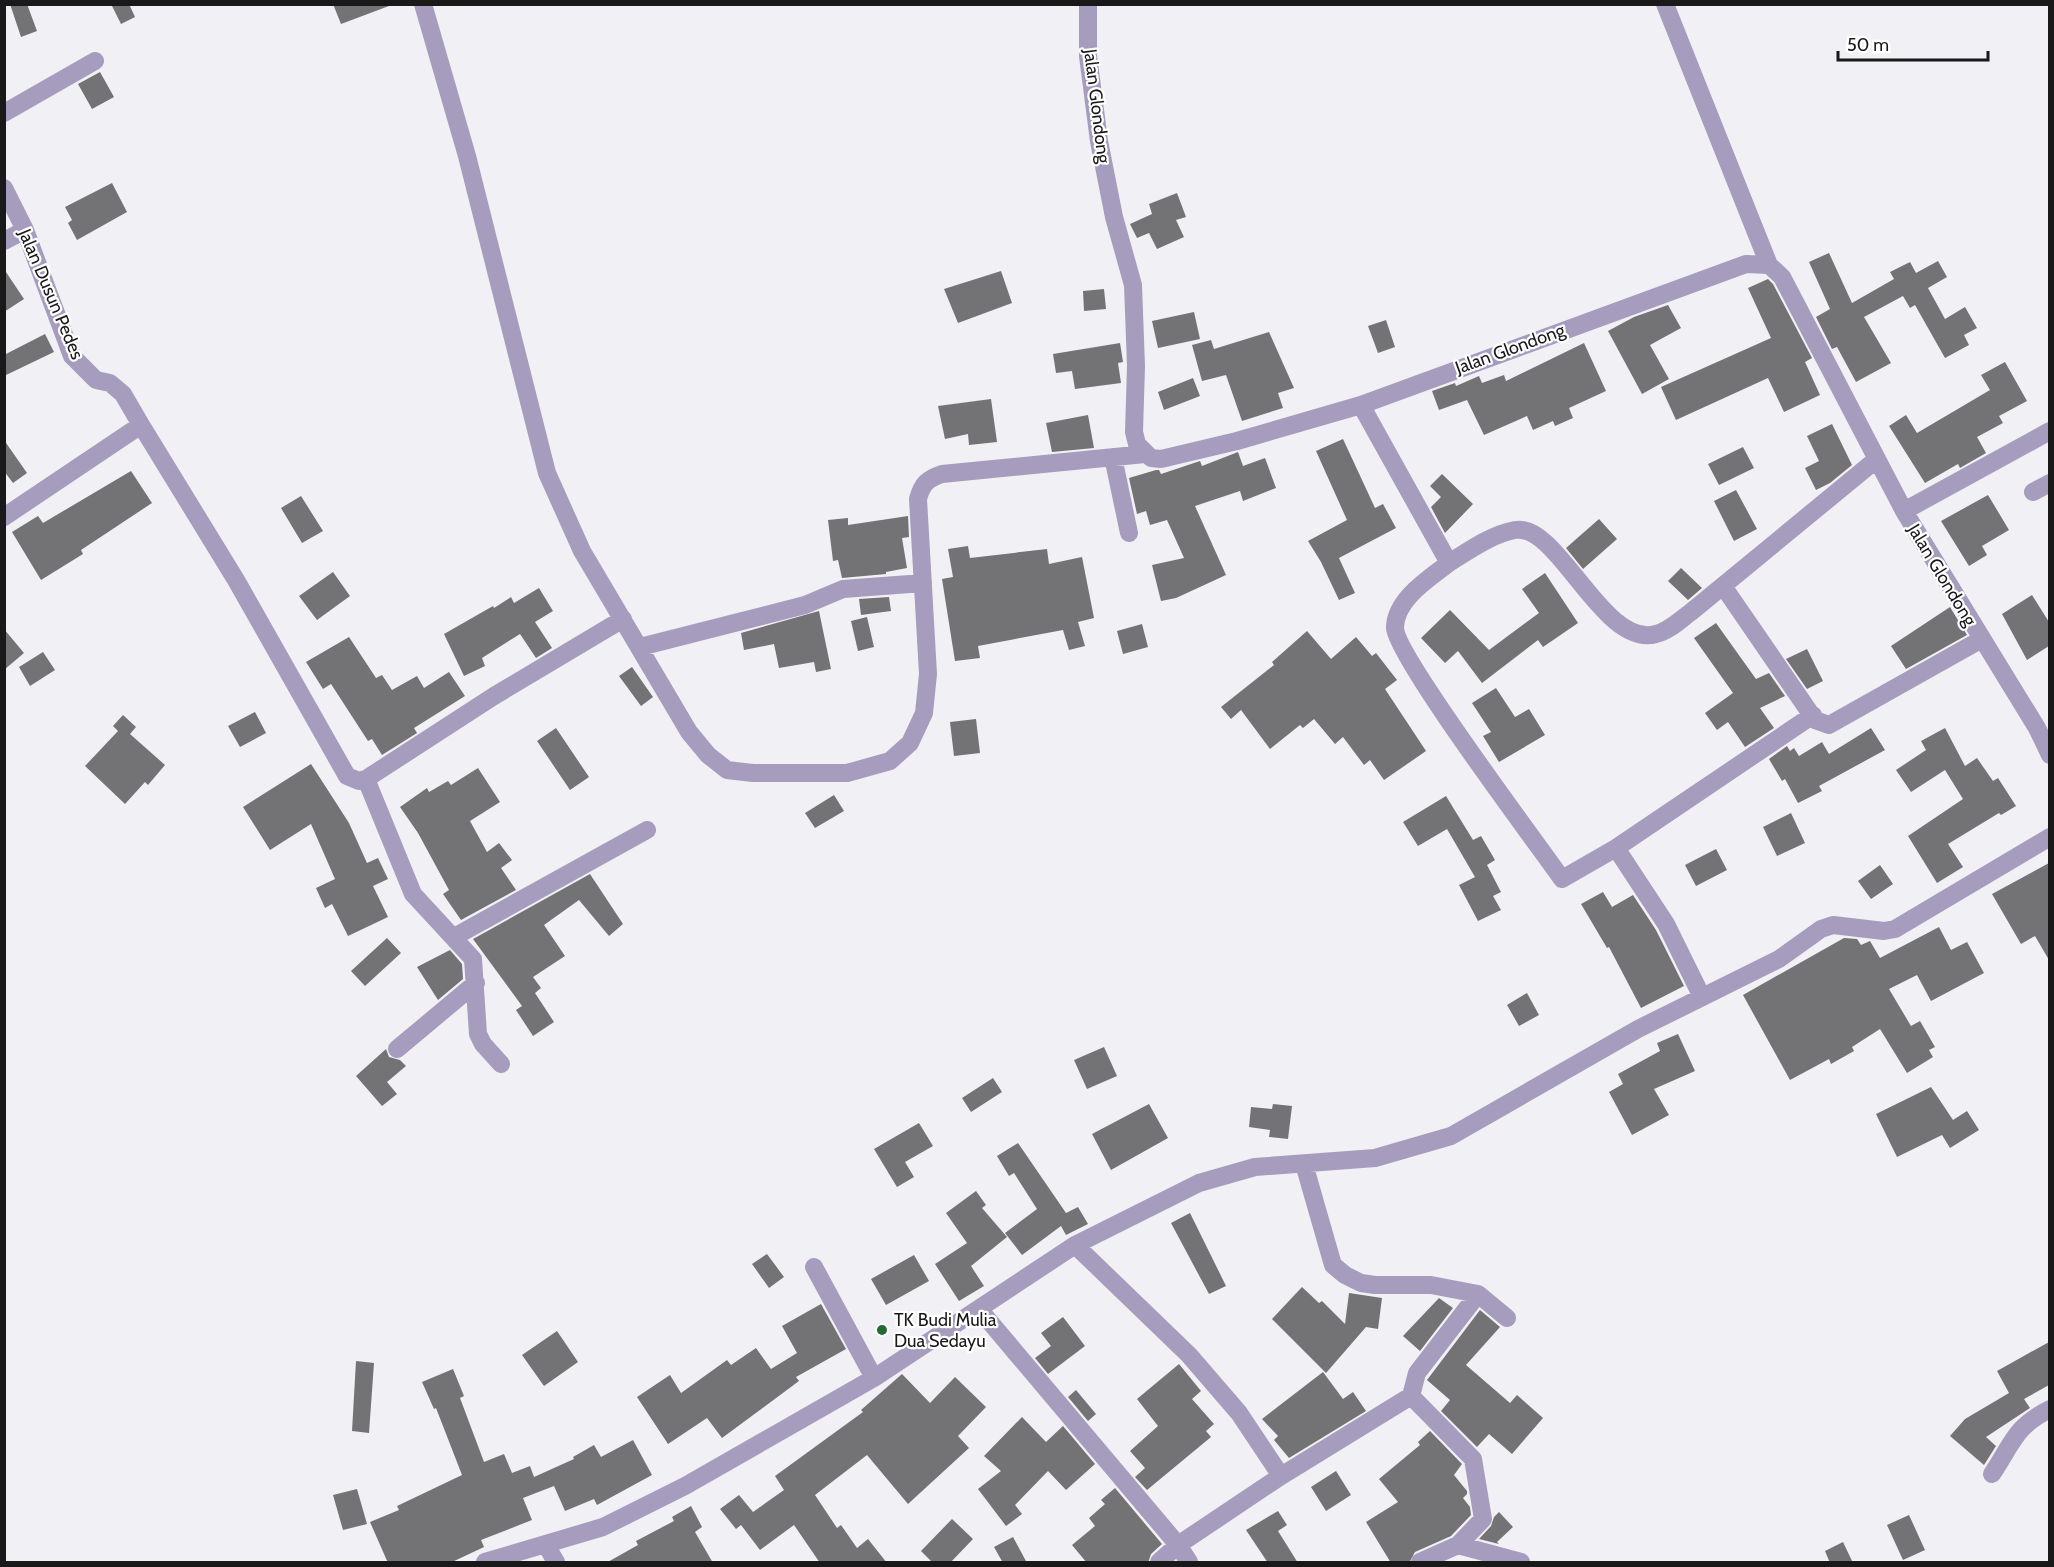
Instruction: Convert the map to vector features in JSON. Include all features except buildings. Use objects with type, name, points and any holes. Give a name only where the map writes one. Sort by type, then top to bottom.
[{"type":"street","points":[[423,4],[467,156],[547,473],[582,550],[689,732],[708,755],[727,770],[753,773],[847,773],[890,761],[910,743],[924,713],[928,674],[918,500],[922,486],[930,478],[942,474],[1145,454]]},
{"type":"street","name":"Jalan Glondong","points":[[1088,4],[1088,56],[1099,141],[1114,217],[1133,285],[1136,366],[1134,432],[1137,444],[1145,454],[1161,459],[1237,441],[1361,405],[1746,264],[1769,265],[1782,277],[1904,511],[2037,728],[2049,755]]},
{"type":"street","points":[[1665,4],[1769,265]]},
{"type":"street","points":[[4,113],[95,61]]},
{"type":"street","name":"Jalan Dusun Pedes","points":[[4,188],[25,230],[72,356],[96,380],[110,383],[123,394],[236,580],[347,776],[359,781],[366,779]]},
{"type":"street","points":[[4,241],[25,230]]},
{"type":"street","points":[[1361,405],[1449,563]]},
{"type":"street","points":[[4,517],[141,425]]},
{"type":"street","points":[[1904,511],[2047,438]]},
{"type":"street","points":[[1113,457],[1129,533]]},
{"type":"street","points":[[1813,715],[1616,848],[1562,879],[1426,685],[1397,639],[1395,626],[1405,603],[1423,583],[1449,563],[1502,535],[1515,530],[1527,530],[1565,564],[1609,616],[1638,634],[1654,635],[1669,628],[1723,586],[1877,459]]},
{"type":"street","points":[[640,647],[805,605],[843,589],[923,582]]},
{"type":"street","points":[[1723,586],[1815,720],[1829,725],[1982,639]]},
{"type":"street","points":[[501,1064],[478,1035],[473,959],[413,894],[366,779],[494,696],[623,619]]},
{"type":"street","points":[[454,938],[647,830]]},
{"type":"street","points":[[485,1563],[495,1558],[603,1527],[685,1486],[874,1377],[1075,1245],[1199,1183],[1255,1167],[1375,1158],[1451,1136],[1638,1029],[1779,959],[1821,929],[1833,925],[1884,931],[1895,929],[2049,837]]},
{"type":"street","points":[[1616,848],[1666,924],[1702,997]]},
{"type":"street","points":[[397,1048],[476,983]]},
{"type":"street","points":[[1304,1164],[1334,1265],[1345,1275],[1375,1286],[1431,1286],[1478,1294],[1507,1318]]},
{"type":"street","points":[[1075,1245],[1189,1356],[1239,1413],[1281,1476]]},
{"type":"street","points":[[814,1267],[874,1377]]},
{"type":"street","points":[[1159,1563],[1178,1545],[1281,1476],[1411,1396],[1417,1373],[1478,1294]]},
{"type":"street","points":[[979,1309],[1178,1545],[1189,1563]]},
{"type":"street","points":[[1411,1396],[1475,1462],[1483,1519],[1458,1545],[1420,1563]]},
{"type":"street","points":[[1992,1474],[2018,1430],[2029,1420],[2049,1409]]},
{"type":"street","points":[[546,1545],[556,1563]]},
{"type":"street","points":[[1458,1545],[1521,1563]]},
{"type":"place","name":"TK Budi Mulia Dua Sedayu","points":[[882,1330]]}]
